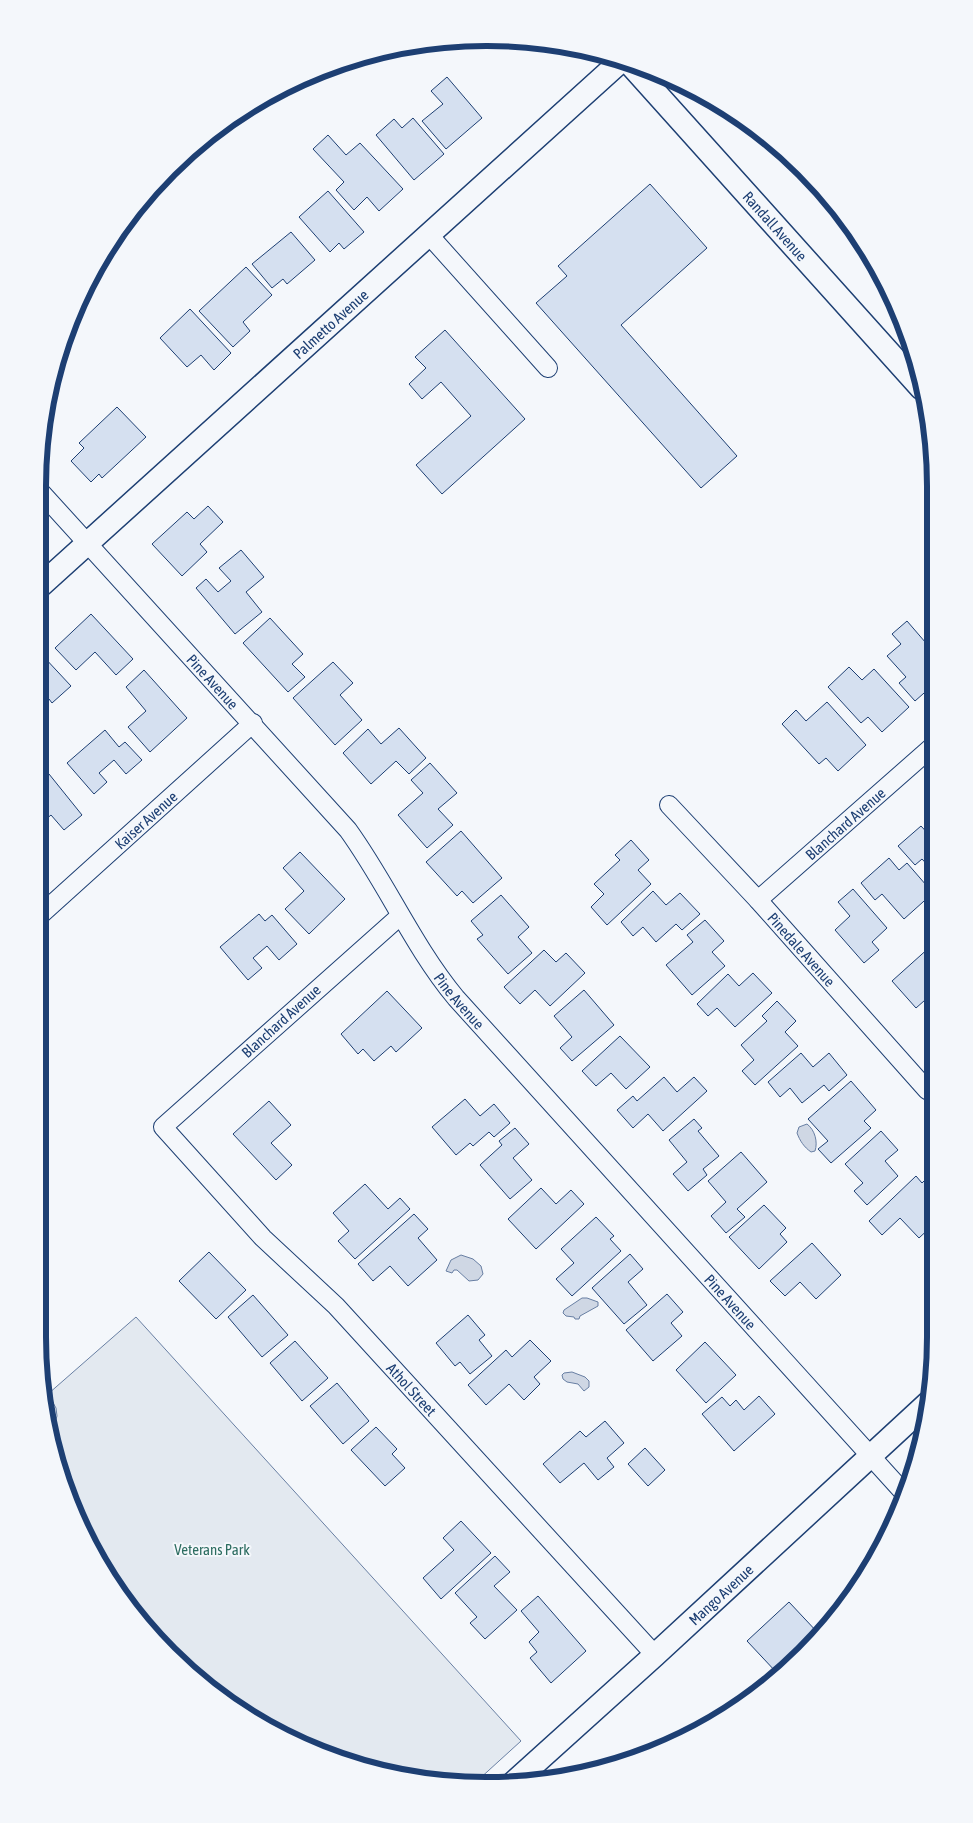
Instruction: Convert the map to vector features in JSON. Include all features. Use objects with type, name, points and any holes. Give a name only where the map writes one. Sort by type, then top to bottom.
[{"type":"street","name":"Palmetto Avenue","points":[[46,581],[615,66]]},
{"type":"street","name":"Randall Avenue","points":[[639,74],[913,380]]},
{"type":"street","points":[[429,235],[548,368]]},
{"type":"street","name":"Pine Avenue","points":[[46,498],[348,830],[368,858],[400,916],[440,978],[456,998],[899,1488]]},
{"type":"street","name":"Kaiser Avenue","points":[[46,910],[252,723]]},
{"type":"street","name":"Blanchard Avenue","points":[[758,900],[927,751]]},
{"type":"street","name":"Pinedale Avenue","points":[[669,805],[758,900],[927,1090]]},
{"type":"street","name":"Blanchard Avenue","points":[[163,1127],[400,916]]},
{"type":"street","name":"Athol Street","points":[[163,1127],[263,1238],[336,1306],[655,1655]]},
{"type":"street","name":"Mango Avenue","points":[[522,1775],[920,1410]]},
{"type":"green space","name":"Veterans Park","points":[[136,1317],[521,1741],[482,1777],[429,1773],[401,1768],[373,1762],[318,1743],[266,1718],[218,1686],[175,1648],[156,1627],[137,1605],[105,1557],[80,1505],[70,1478],[55,1423],[56,1408],[50,1392]]},
{"type":"shaded area","points":[[807,1124],[812,1129],[816,1140],[815,1151],[811,1152],[802,1144],[797,1133],[799,1127]]},
{"type":"shaded area","points":[[461,1255],[473,1259],[481,1266],[483,1274],[478,1280],[469,1281],[457,1270],[454,1270],[452,1273],[446,1271],[451,1260]]},
{"type":"shaded area","points":[[582,1298],[598,1302],[598,1306],[580,1316],[579,1319],[566,1316],[563,1313],[564,1310]]},
{"type":"shaded area","points":[[572,1372],[585,1377],[589,1381],[589,1387],[584,1391],[578,1384],[567,1382],[563,1379],[562,1375],[564,1373]]},
{"type":"building","points":[[447,77],[482,118],[446,149],[422,121],[443,104],[431,91]]},
{"type":"building","points":[[413,118],[444,154],[414,180],[376,135],[394,119],[402,128]]},
{"type":"building","points":[[328,135],[346,155],[360,143],[403,189],[379,211],[367,197],[354,210],[336,190],[344,182],[313,149]]},
{"type":"building","points":[[650,184],[707,248],[621,325],[737,456],[701,488],[536,303],[567,276],[558,266]]},
{"type":"building","points":[[328,191],[364,232],[344,249],[339,243],[330,252],[299,217]]},
{"type":"building","points":[[291,232],[315,260],[287,284],[283,279],[272,288],[252,264]]},
{"type":"building","points":[[246,267],[272,295],[243,322],[250,331],[233,347],[199,311]]},
{"type":"building","points":[[190,309],[231,353],[214,370],[201,355],[187,367],[160,338]]},
{"type":"building","points":[[445,330],[525,419],[442,494],[416,465],[471,416],[441,382],[422,399],[409,384],[426,368],[415,357]]},
{"type":"building","points":[[117,407],[146,437],[102,478],[99,474],[91,482],[71,461],[84,448],[79,443]]},
{"type":"building","points":[[208,506],[223,522],[200,544],[207,552],[182,576],[152,544],[187,512],[194,519]]},
{"type":"building","points":[[241,550],[264,577],[246,592],[262,612],[235,634],[196,588],[206,579],[218,592],[231,581],[219,568]]},
{"type":"building","points":[[91,614],[133,659],[116,675],[95,652],[76,670],[55,648]]},
{"type":"building","points":[[270,618],[303,654],[292,664],[305,677],[288,692],[243,643]]},
{"type":"building","points":[[907,621],[927,644],[927,690],[915,701],[899,683],[906,677],[887,656],[901,644],[892,634]]},
{"type":"building","points":[[46,659],[71,686],[52,703],[49,699],[46,701]]},
{"type":"building","points":[[333,662],[353,683],[340,695],[362,720],[335,745],[293,698]]},
{"type":"building","points":[[849,667],[862,680],[874,669],[909,707],[882,732],[868,717],[861,723],[828,687]]},
{"type":"building","points":[[144,670],[187,718],[150,752],[128,727],[146,711],[126,687]]},
{"type":"building","points":[[827,702],[866,745],[838,771],[826,758],[819,764],[782,724],[796,710],[806,721]]},
{"type":"building","points":[[399,728],[426,758],[409,774],[396,761],[371,784],[343,753],[368,729],[381,744]]},
{"type":"building","points":[[105,730],[119,747],[125,742],[142,760],[126,774],[114,760],[99,773],[107,782],[94,794],[67,763]]},
{"type":"building","points":[[430,763],[457,793],[438,809],[453,825],[427,848],[398,815],[423,793],[411,780]]},
{"type":"building","points":[[49,774],[82,815],[64,830],[51,815],[46,819],[46,776]]},
{"type":"building","points":[[921,826],[927,832],[927,864],[922,859],[915,865],[898,846]]},
{"type":"building","points":[[461,831],[502,878],[473,903],[462,891],[457,896],[426,862]]},
{"type":"building","points":[[631,840],[649,860],[638,870],[651,884],[607,925],[591,907],[604,894],[594,884],[620,860],[615,855]]},
{"type":"building","points":[[300,852],[345,899],[309,934],[285,909],[304,891],[283,868]]},
{"type":"building","points":[[889,858],[899,870],[907,863],[927,886],[927,898],[904,919],[882,894],[875,900],[861,883]]},
{"type":"building","points":[[853,889],[887,928],[872,942],[879,950],[864,963],[835,930],[850,916],[838,902]]},
{"type":"building","points":[[653,891],[666,905],[680,893],[700,914],[682,930],[676,924],[656,942],[643,927],[633,936],[621,922]]},
{"type":"building","points":[[501,895],[529,927],[518,937],[532,953],[508,974],[477,939],[483,935],[471,921]]},
{"type":"building","points":[[259,914],[265,921],[272,915],[297,944],[279,960],[267,946],[253,958],[262,968],[248,980],[220,947]]},
{"type":"building","points":[[705,920],[724,941],[712,952],[725,966],[692,995],[666,965],[693,942],[687,935]]},
{"type":"building","points":[[544,950],[556,962],[566,953],[585,973],[550,1006],[535,990],[520,1004],[504,987]]},
{"type":"building","points":[[927,950],[927,998],[916,1008],[892,981]]},
{"type":"building","points":[[753,973],[772,993],[735,1027],[717,1008],[708,1016],[697,1004],[728,974],[739,986]]},
{"type":"building","points":[[584,990],[614,1025],[572,1061],[560,1048],[572,1037],[554,1016]]},
{"type":"building","points":[[387,991],[422,1028],[396,1052],[391,1046],[374,1061],[363,1049],[358,1054],[341,1034]]},
{"type":"building","points":[[777,1001],[796,1021],[785,1032],[798,1046],[755,1085],[742,1071],[754,1060],[741,1045],[767,1021],[762,1016]]},
{"type":"building","points":[[620,1036],[650,1067],[626,1089],[611,1073],[596,1086],[582,1071]]},
{"type":"building","points":[[801,1053],[813,1067],[829,1053],[847,1075],[829,1091],[824,1085],[802,1103],[790,1088],[780,1097],[768,1082]]},
{"type":"building","points":[[664,1077],[677,1092],[694,1077],[707,1091],[663,1131],[648,1114],[633,1128],[617,1110],[633,1096],[637,1101]]},
{"type":"building","points":[[851,1081],[876,1110],[864,1121],[871,1128],[831,1163],[818,1149],[828,1141],[808,1119]]},
{"type":"building","points":[[465,1099],[480,1116],[494,1104],[510,1123],[494,1137],[489,1132],[473,1146],[470,1143],[456,1155],[432,1127]]},
{"type":"building","points":[[269,1101],[291,1125],[271,1143],[292,1165],[276,1180],[233,1134]]},
{"type":"building","points":[[694,1119],[702,1128],[698,1131],[719,1156],[703,1169],[707,1175],[688,1191],[673,1174],[687,1162],[669,1140]]},
{"type":"building","points":[[515,1128],[529,1144],[513,1158],[532,1180],[510,1199],[480,1165],[502,1145],[499,1141]]},
{"type":"building","points":[[881,1131],[898,1150],[885,1161],[898,1176],[867,1205],[854,1191],[863,1183],[845,1164]]},
{"type":"building","points":[[741,1152],[767,1182],[737,1209],[745,1217],[726,1233],[711,1216],[726,1202],[708,1181]]},
{"type":"building","points":[[916,1176],[922,1183],[927,1178],[927,1231],[919,1238],[900,1218],[882,1235],[869,1221]]},
{"type":"building","points":[[365,1184],[388,1209],[400,1198],[410,1209],[355,1259],[338,1241],[349,1231],[333,1213]]},
{"type":"building","points":[[541,1188],[556,1204],[571,1190],[584,1204],[536,1249],[508,1219]]},
{"type":"building","points":[[764,1205],[786,1228],[780,1234],[787,1242],[759,1269],[729,1237]]},
{"type":"building","points":[[414,1214],[428,1229],[418,1238],[437,1260],[408,1286],[390,1266],[373,1281],[358,1264]]},
{"type":"building","points":[[596,1217],[614,1236],[610,1239],[621,1251],[572,1296],[556,1279],[574,1263],[561,1249]]},
{"type":"building","points":[[812,1243],[841,1275],[816,1299],[800,1282],[785,1296],[770,1281]]},
{"type":"building","points":[[209,1252],[246,1290],[216,1319],[179,1281]]},
{"type":"building","points":[[630,1254],[643,1269],[628,1282],[647,1305],[624,1324],[592,1288]]},
{"type":"building","points":[[667,1294],[683,1312],[671,1323],[682,1336],[653,1361],[626,1330]]},
{"type":"building","points":[[253,1295],[288,1335],[262,1357],[228,1317]]},
{"type":"building","points":[[468,1315],[485,1335],[479,1340],[492,1356],[470,1374],[460,1362],[455,1366],[436,1343]]},
{"type":"building","points":[[530,1340],[551,1361],[534,1377],[540,1384],[524,1400],[509,1384],[486,1405],[468,1385],[506,1350],[512,1357]]},
{"type":"building","points":[[295,1341],[328,1378],[302,1401],[270,1363]]},
{"type":"building","points":[[705,1342],[736,1375],[706,1403],[676,1370]]},
{"type":"building","points":[[337,1383],[369,1421],[343,1444],[310,1406]]},
{"type":"building","points":[[759,1396],[775,1414],[734,1451],[702,1414],[722,1397],[730,1406],[736,1400],[744,1410]]},
{"type":"building","points":[[605,1421],[624,1443],[607,1458],[614,1467],[598,1480],[584,1463],[560,1483],[543,1464],[580,1431],[586,1437]]},
{"type":"building","points":[[376,1427],[397,1449],[392,1454],[405,1468],[385,1486],[351,1450]]},
{"type":"building","points":[[645,1448],[665,1470],[648,1486],[628,1464]]},
{"type":"building","points":[[461,1521],[491,1553],[441,1599],[423,1578],[454,1550],[443,1538]]},
{"type":"building","points":[[495,1556],[510,1572],[494,1586],[517,1610],[485,1639],[470,1623],[477,1617],[455,1593]]},
{"type":"building","points":[[538,1596],[586,1651],[551,1683],[530,1658],[537,1652],[529,1642],[539,1632],[521,1611]]},
{"type":"building","points":[[789,1602],[815,1629],[774,1670],[747,1641]]}]
